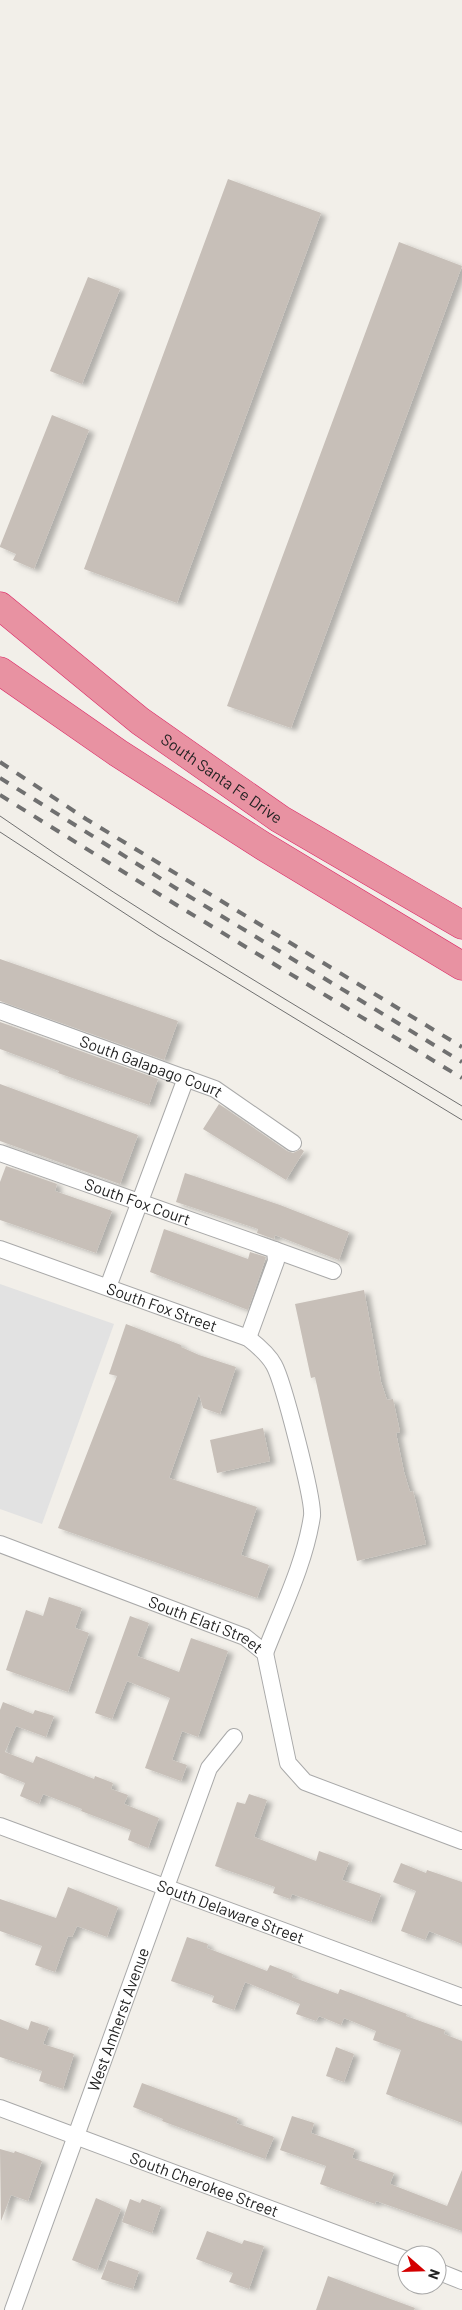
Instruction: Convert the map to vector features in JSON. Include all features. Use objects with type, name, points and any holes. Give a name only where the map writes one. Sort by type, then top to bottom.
[{"type":"highway","name":"South Santa Fe Drive","points":[[0,606],[140,721],[280,818],[462,925]]},
{"type":"highway","name":"South Santa Fe Drive","points":[[0,671],[118,753],[247,836],[462,966]]},
{"type":"street","name":"South Galapago Court","points":[[0,1011],[215,1090],[293,1143]]},
{"type":"street","points":[[108,1287],[186,1078]]},
{"type":"street","name":"South Fox Court","points":[[0,1153],[140,1201],[333,1271]]},
{"type":"street","name":"South Fox Street","points":[[0,1249],[248,1338],[258,1345],[274,1366],[287,1407],[312,1513],[308,1541],[265,1653]]},
{"type":"street","points":[[248,1338],[276,1261],[275,1250]]},
{"type":"street","name":"South Elati Street","points":[[0,1544],[245,1637],[265,1653],[288,1763],[305,1782],[462,1841]]},
{"type":"street","name":"West Amherst Avenue","points":[[13,2310],[209,1768],[234,1737]]},
{"type":"street","name":"South Delaware Street","points":[[0,1826],[462,1997]]},
{"type":"street","name":"South Cherokee Street","points":[[0,2108],[397,2256]]},
{"type":"street","points":[[447,2275],[462,2281]]},
{"type":"shaded area","points":[[0,1284],[114,1324],[42,1524],[0,1509]]},
{"type":"building","points":[[228,179],[321,213],[177,603],[84,569]]},
{"type":"building","points":[[399,242],[462,266],[291,728],[227,706]]},
{"type":"building","points":[[88,277],[120,289],[82,384],[50,371]]},
{"type":"building","points":[[52,415],[89,430],[34,569],[13,560],[16,554],[0,546]]},
{"type":"building","points":[[0,959],[178,1021],[164,1060],[0,1001]]},
{"type":"building","points":[[0,1022],[158,1079],[149,1105],[58,1073],[59,1071],[0,1049]]},
{"type":"building","points":[[0,1084],[138,1135],[120,1184],[0,1141]]},
{"type":"building","points":[[219,1104],[287,1151],[293,1153],[301,1149],[304,1151],[286,1180],[203,1129]]},
{"type":"building","points":[[6,1166],[57,1184],[55,1191],[112,1211],[96,1253],[0,1220],[0,1182]]},
{"type":"building","points":[[185,1173],[280,1205],[349,1232],[339,1260],[275,1235],[274,1239],[257,1233],[258,1229],[176,1202]]},
{"type":"building","points":[[164,1229],[248,1259],[250,1252],[266,1257],[248,1310],[150,1272]]},
{"type":"building","points":[[364,1290],[381,1382],[387,1400],[393,1399],[400,1432],[396,1433],[404,1472],[410,1492],[413,1491],[426,1544],[357,1561],[315,1377],[311,1378],[295,1304]]},
{"type":"building","points":[[126,1324],[181,1345],[181,1347],[199,1355],[236,1367],[220,1414],[203,1408],[199,1394],[169,1478],[257,1507],[241,1555],[269,1565],[257,1598],[58,1528],[117,1376],[109,1374]]},
{"type":"building","points":[[263,1428],[270,1461],[217,1473],[210,1440]]},
{"type":"building","points":[[49,1597],[82,1608],[75,1628],[89,1633],[68,1692],[6,1670],[26,1610],[43,1616]]},
{"type":"building","points":[[130,1616],[149,1623],[137,1656],[179,1672],[191,1638],[228,1651],[198,1737],[182,1731],[172,1760],[187,1765],[181,1781],[145,1768],[170,1698],[127,1681],[112,1719],[95,1713]]},
{"type":"building","points":[[3,1702],[33,1714],[35,1710],[54,1716],[46,1737],[16,1726],[5,1752],[33,1763],[36,1756],[94,1779],[95,1776],[113,1783],[111,1789],[128,1795],[124,1804],[159,1818],[148,1848],[128,1840],[131,1830],[81,1811],[82,1809],[43,1794],[39,1804],[20,1796],[25,1783],[0,1773],[0,1710]]},
{"type":"building","points":[[249,1794],[267,1800],[254,1837],[316,1861],[319,1851],[349,1862],[342,1880],[381,1894],[371,1922],[292,1894],[290,1899],[273,1893],[275,1887],[215,1866],[237,1802],[245,1804]]},
{"type":"building","points":[[401,1863],[426,1873],[427,1870],[462,1882],[462,1944],[429,1931],[425,1940],[401,1931],[416,1891],[393,1882]]},
{"type":"building","points":[[68,1887],[118,1907],[107,1937],[77,1926],[72,1937],[68,1936],[55,1972],[35,1965],[42,1946],[0,1931],[0,1899],[56,1918]]},
{"type":"building","points":[[187,1937],[208,1944],[207,1948],[267,1971],[270,1965],[293,1974],[292,1977],[338,1994],[340,1989],[407,2014],[406,2016],[445,2030],[444,2034],[462,2041],[462,2123],[386,2094],[401,2050],[373,2040],[376,2031],[344,2018],[341,2025],[319,2016],[316,2021],[296,2014],[300,2004],[245,1982],[234,2010],[212,2002],[214,1996],[171,1981]]},
{"type":"building","points":[[0,2019],[28,2030],[31,2021],[49,2027],[43,2044],[74,2054],[63,2089],[39,2081],[42,2071],[0,2057]]},
{"type":"building","points":[[336,2047],[354,2054],[344,2082],[326,2076]]},
{"type":"building","points":[[142,2083],[238,2118],[236,2123],[274,2137],[265,2159],[162,2121],[163,2119],[133,2107]]},
{"type":"building","points":[[292,2116],[314,2123],[311,2133],[355,2149],[352,2158],[394,2173],[390,2184],[447,2206],[462,2170],[462,2231],[376,2201],[375,2204],[320,2184],[326,2166],[280,2150]]},
{"type":"building","points":[[0,2149],[14,2153],[15,2151],[42,2161],[28,2201],[11,2195],[1,2221]]},
{"type":"building","points":[[96,2198],[121,2209],[97,2270],[72,2260]]},
{"type":"building","points":[[130,2199],[140,2203],[142,2199],[161,2206],[152,2233],[122,2222]]},
{"type":"building","points":[[207,2231],[242,2244],[244,2240],[264,2246],[249,2289],[229,2282],[233,2273],[196,2259]]},
{"type":"building","points":[[108,2260],[139,2271],[133,2289],[101,2279]]},
{"type":"building","points":[[328,2276],[415,2308],[414,2310],[316,2310]]},
{"type":"tram line","points":[[0,816],[171,929],[462,1106]]},
{"type":"tram line","points":[[0,832],[158,935],[462,1120]]},
{"type":"railway","points":[[0,762],[86,819],[462,1047]]},
{"type":"railway","points":[[0,778],[182,892],[462,1062]]},
{"type":"railway","points":[[0,795],[175,904],[462,1078]]}]
